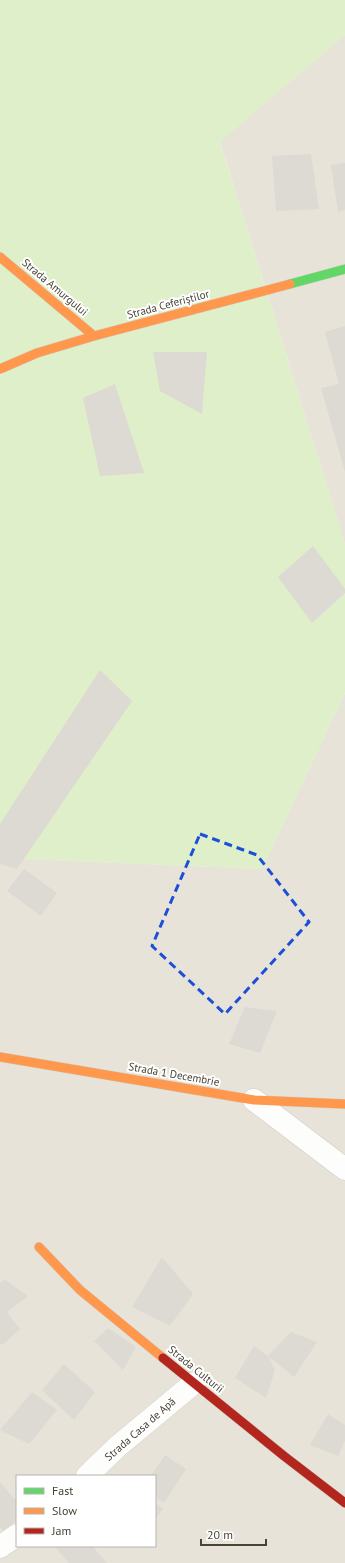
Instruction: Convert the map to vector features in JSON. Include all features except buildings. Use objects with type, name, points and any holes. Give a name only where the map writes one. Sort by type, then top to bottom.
[{"type":"street","name":"Strada Amurgului","points":[[0,257],[94,336]]},
{"type":"street","name":"Strada Ceferiștilor","points":[[0,369],[37,353],[94,336],[345,269]]},
{"type":"street","name":"Strada 1 Decembrie","points":[[0,1057],[254,1100],[345,1104]]},
{"type":"street","points":[[254,1100],[345,1169]]},
{"type":"street","name":"Strada Culturii","points":[[39,1247],[80,1290],[284,1456],[345,1503]]},
{"type":"street","name":"Strada Casa de Apă","points":[[88,1475],[117,1447],[194,1383]]},
{"type":"street","points":[[0,1546],[16,1536]]},
{"type":"highlighted area","points":[[200,834],[257,855],[309,922],[225,1014],[152,946]]},
{"type":"shaded area","points":[[345,35],[345,544],[220,141]]},
{"type":"shaded area","points":[[345,693],[345,1563],[0,1563],[0,858],[262,869]]},
{"type":"green space","points":[[0,0],[345,0],[345,35],[220,142],[345,544],[345,693],[262,869],[0,858]]},
{"type":"traffic: fast","points":[[290,284],[345,269]]},
{"type":"traffic: slow","points":[[0,257],[94,336]]},
{"type":"traffic: slow","points":[[0,369],[37,353],[94,336],[290,284]]},
{"type":"traffic: slow","points":[[0,1057],[254,1100],[345,1104]]},
{"type":"traffic: slow","points":[[39,1247],[80,1290],[163,1358]]},
{"type":"traffic: jam","points":[[163,1358],[284,1456],[345,1503]]}]
